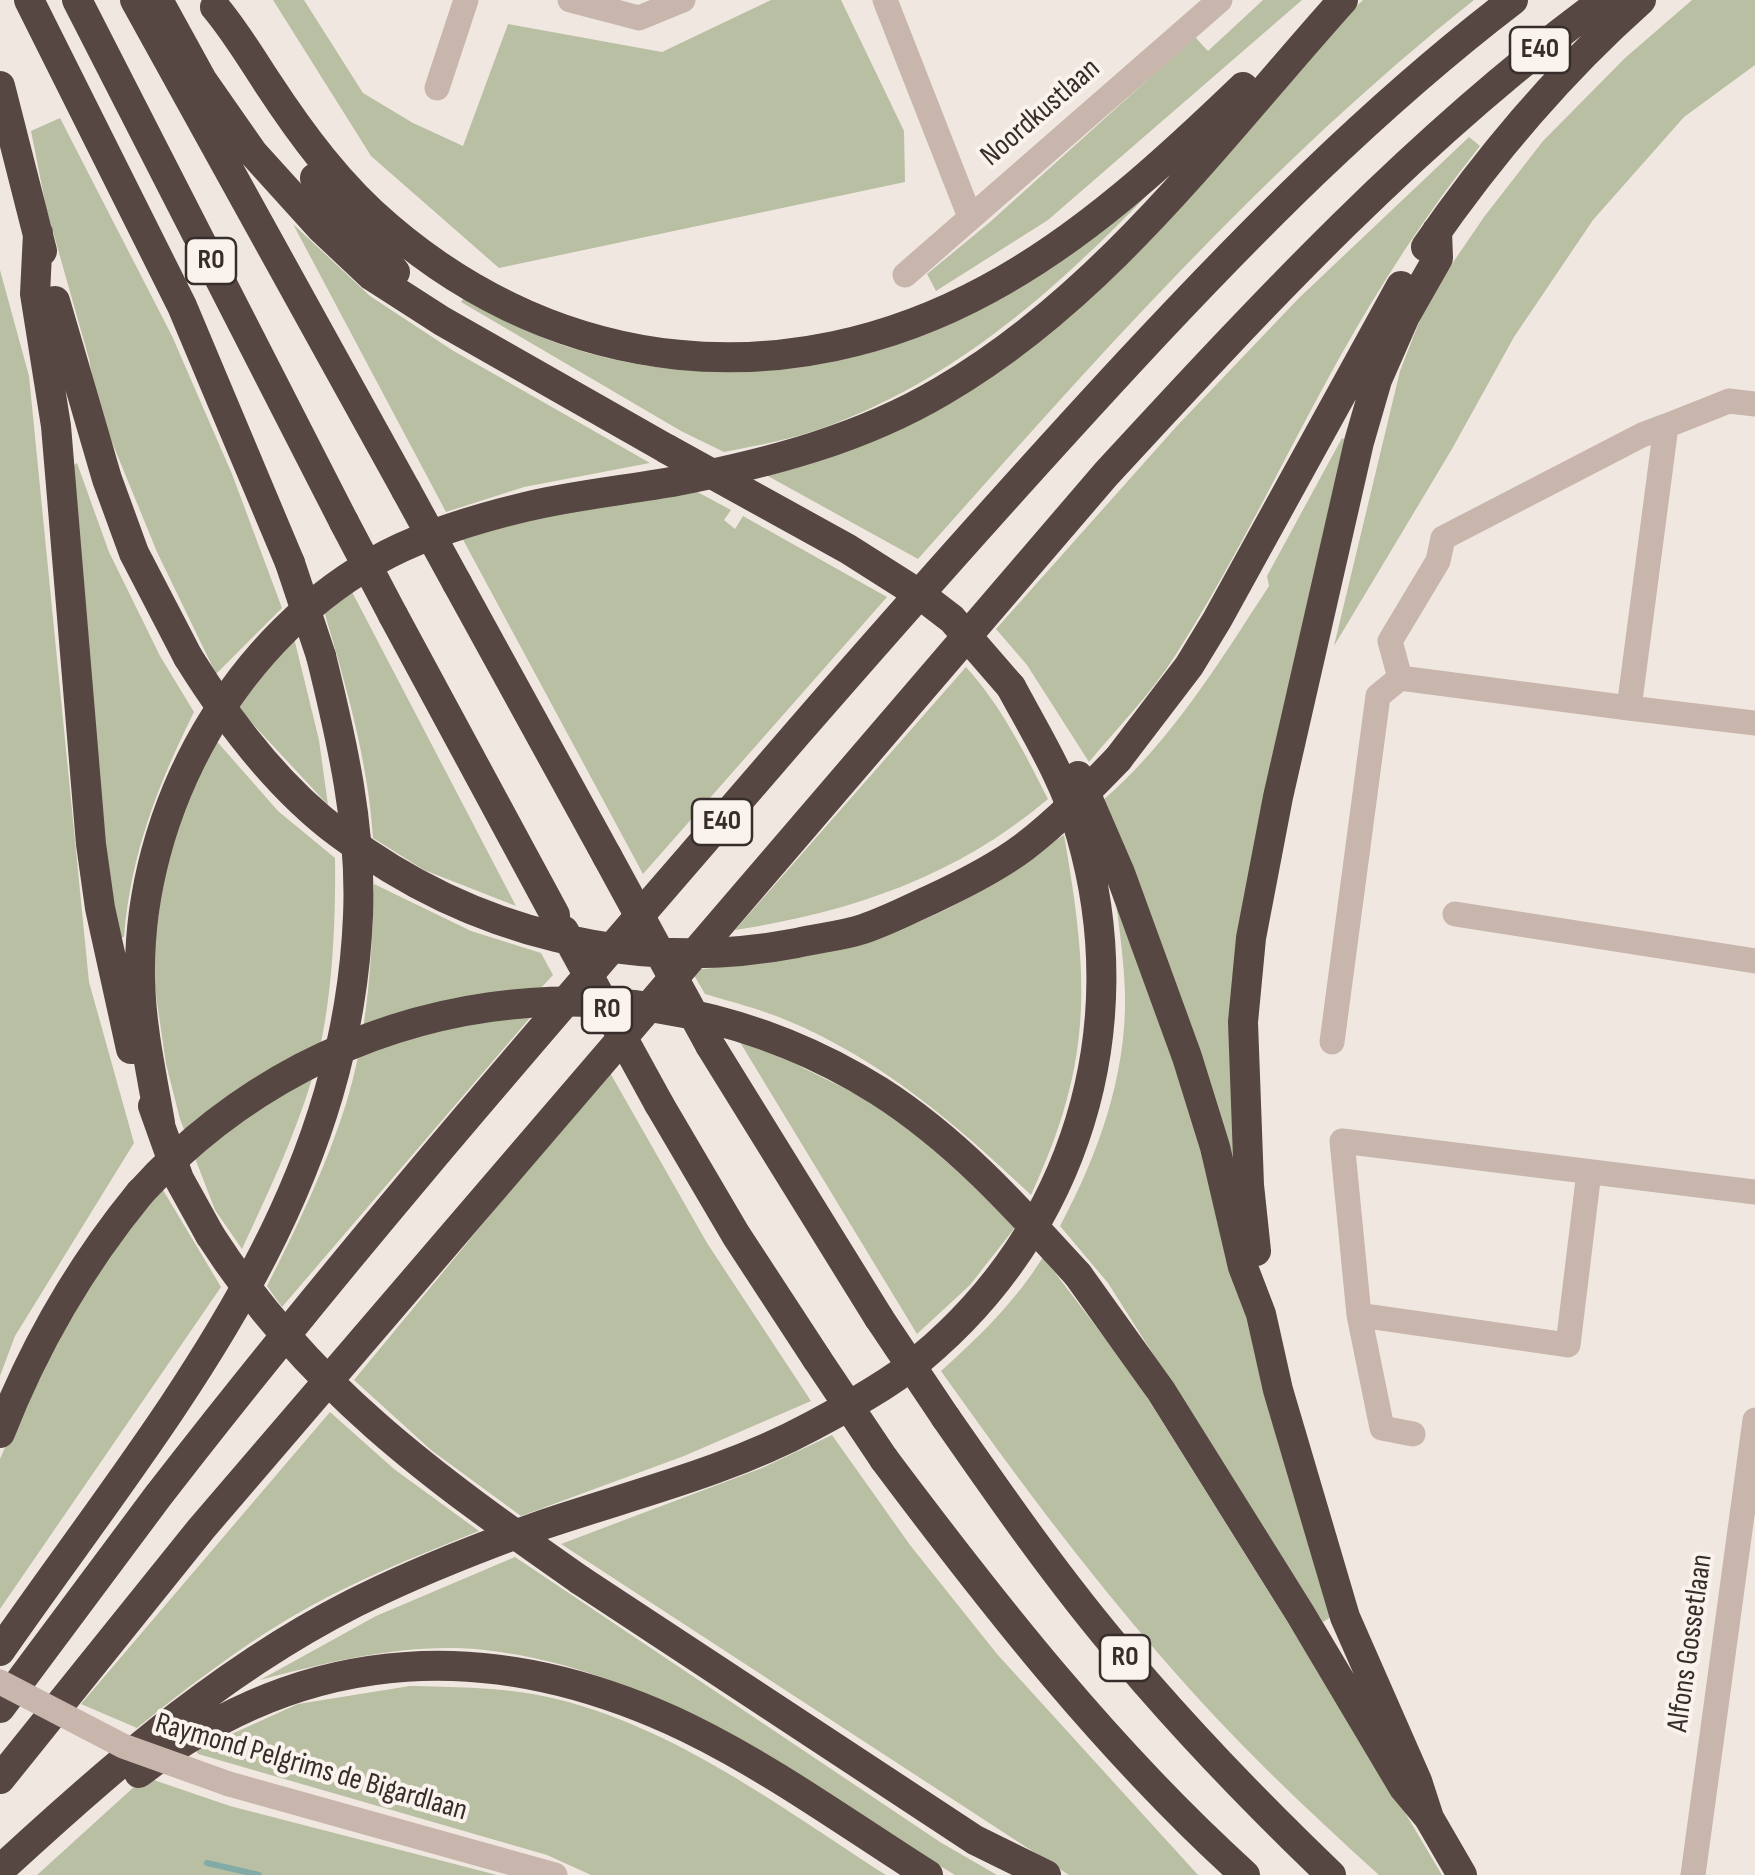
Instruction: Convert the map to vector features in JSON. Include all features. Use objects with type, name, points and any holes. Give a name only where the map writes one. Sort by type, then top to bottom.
[{"type":"highway","points":[[0,1651],[178,1398],[264,1258],[299,1182],[329,1098],[352,994],[358,916],[354,814],[338,722],[290,563],[182,306],[30,0]]},
{"type":"highway","name":"R0","points":[[78,0],[393,615],[659,1104],[736,1235],[884,1460],[1054,1678],[1134,1766],[1245,1875]]},
{"type":"highway","name":"R0","points":[[136,0],[710,1045],[879,1318],[1018,1521],[1122,1656],[1201,1746],[1331,1875]]},
{"type":"highway","points":[[158,0],[202,80],[264,166],[320,228],[372,276],[442,321],[848,549],[922,596],[952,619],[1048,726],[1092,804],[1188,1056],[1215,1147],[1243,1267],[1261,1314]]},
{"type":"highway","name":"E40","points":[[0,1708],[160,1494],[336,1275],[526,1048],[895,621],[1233,250],[1416,78],[1513,0]]},
{"type":"highway","name":"E40","points":[[0,1778],[201,1530],[1106,474],[1240,330],[1382,188],[1565,28],[1604,0]]},
{"type":"highway","points":[[0,86],[70,356],[107,479],[134,552],[188,658],[243,737],[290,790],[338,833],[398,874],[510,924],[596,946],[693,955],[757,950],[860,930],[974,879],[1024,847],[1118,759],[1189,666],[1383,316],[1437,231],[1512,132],[1601,36],[1641,0]]},
{"type":"highway","points":[[213,4],[325,164],[384,225],[431,262],[475,291],[540,322],[640,350],[698,358],[772,357],[841,346],[898,330],[990,288],[1060,244],[1159,164],[1300,32],[1342,1]]},
{"type":"highway","points":[[160,1123],[144,1032],[140,980],[149,880],[167,817],[204,733],[230,693],[252,664],[321,598],[386,555],[437,533],[527,507],[677,481],[824,445],[884,422],[944,390],[1014,343],[1122,247],[1342,1]]},
{"type":"highway","points":[[213,4],[226,44],[288,143],[377,254],[442,321]]},
{"type":"highway","points":[[1429,1818],[1417,1781],[1345,1617],[1278,1390],[1261,1314],[1245,1104],[1244,1022],[1251,938],[1263,864],[1360,442],[1378,380],[1405,316],[1438,258],[1437,231]]},
{"type":"highway","points":[[38,233],[35,294],[56,426],[91,844],[100,908],[130,1046],[179,1179],[210,1235],[258,1305],[335,1390],[398,1447],[472,1504],[839,1754],[975,1840],[1046,1875]]},
{"type":"highway","points":[[0,1870],[159,1730],[205,1694],[290,1639],[397,1584],[536,1527],[664,1486],[812,1426],[917,1361],[980,1300],[1014,1260],[1048,1204],[1066,1164],[1086,1102],[1099,1028],[1101,977],[1095,894],[1081,834],[1064,786],[1012,687]]},
{"type":"highway","points":[[0,1433],[54,1319],[112,1227],[140,1193],[170,1161],[228,1112],[302,1067],[373,1036],[437,1016],[545,1001],[610,1002],[676,1010],[749,1030],[802,1051],[879,1091],[929,1126],[1014,1203],[1078,1275],[1161,1391],[1404,1788],[1429,1818],[1462,1875]]},
{"type":"highway","points":[[19,1875],[129,1780],[171,1748],[216,1722],[252,1704],[328,1679],[382,1668],[431,1664],[487,1667],[540,1676],[610,1695],[690,1729],[928,1875]]},
{"type":"street","points":[[436,88],[466,0]]},
{"type":"street","points":[[570,0],[594,3],[639,18],[682,0]]},
{"type":"street","points":[[886,0],[970,217]]},
{"type":"street","name":"Noordkustlaan","points":[[905,276],[1220,0]]},
{"type":"street","points":[[1400,678],[1390,641],[1438,560],[1443,538],[1642,435],[1730,400],[1755,404]]},
{"type":"street","points":[[1629,708],[1666,426]]},
{"type":"street","points":[[1332,1042],[1378,696],[1400,678],[1755,723]]},
{"type":"street","points":[[1455,914],[1755,962]]},
{"type":"street","points":[[1412,1434],[1382,1428],[1358,1315],[1342,1141],[1755,1192]]},
{"type":"street","points":[[1358,1315],[1568,1345],[1589,1172]]},
{"type":"street","name":"Alfons Gossetlaan","points":[[1693,1875],[1755,1420]]},
{"type":"street","name":"Raymond Pelgrims de Bigardlaan","points":[[0,1682],[123,1746],[228,1784],[555,1875]]},
{"type":"green space","points":[[273,0],[304,0],[363,93],[413,123],[463,146],[508,24],[662,52],[771,0],[841,0],[904,131],[905,182],[499,268],[371,156]]},
{"type":"green space","points":[[1263,0],[1302,0],[1048,220],[936,291],[927,274],[1195,37],[1208,51]]},
{"type":"green space","points":[[1363,0],[1474,0],[1398,63],[1253,197],[1116,339],[918,559],[766,475],[933,407]]},
{"type":"green space","points":[[1692,0],[1755,0],[1755,65],[1684,117],[1593,220],[1514,337],[1334,646],[1400,371],[1428,299],[1543,141],[1625,58]]},
{"type":"green space","points":[[60,118],[172,336],[232,474],[282,608],[216,674],[157,552],[98,408],[89,359],[46,207],[31,131]]},
{"type":"green space","points":[[1469,137],[1480,146],[1424,221],[1373,301],[1198,619],[1155,684],[1089,762],[1027,665],[996,629],[1176,427],[1299,298]]},
{"type":"green space","points":[[1173,168],[1057,283],[927,379],[815,431],[724,452],[681,431],[461,302],[464,298],[568,347],[629,363],[692,370],[754,370],[817,363],[878,349],[938,329],[995,302],[1065,259]]},
{"type":"green space","points":[[293,224],[370,296],[452,350],[650,463],[524,487],[446,512]]},
{"type":"green space","points":[[0,270],[29,376],[89,982],[134,1143],[15,1336],[0,1376]]},
{"type":"green space","points":[[1342,438],[1350,443],[1248,883],[1235,1169],[1102,801],[1172,727],[1232,643],[1269,586],[1267,576]]},
{"type":"green space","points":[[77,463],[109,552],[160,656],[194,712],[168,767],[139,849],[124,937],[115,938],[109,908],[70,468]]},
{"type":"green space","points":[[690,488],[731,510],[724,520],[735,529],[743,516],[887,597],[643,874],[461,536],[510,521]]},
{"type":"green space","points":[[351,590],[516,906],[424,870],[373,838],[361,752],[324,611]]},
{"type":"green space","points":[[294,638],[319,740],[328,805],[236,706]]},
{"type":"green space","points":[[966,667],[1001,714],[1048,799],[977,849],[901,887],[820,913],[735,930]]},
{"type":"green space","points":[[213,737],[278,811],[335,858],[331,970],[319,1053],[289,1144],[242,1249],[215,1210],[180,1119],[166,1064],[152,968],[167,849]]},
{"type":"green space","points":[[1064,835],[1078,933],[1080,1018],[1066,1102],[1031,1195],[946,1119],[886,1074],[786,1020],[705,994],[691,970],[798,957],[901,929],[966,899]]},
{"type":"green space","points":[[374,884],[471,931],[541,953],[553,975],[517,1014],[535,1012],[282,1307],[267,1286],[329,1151],[359,1050],[370,967]]},
{"type":"green space","points":[[1115,894],[1191,1101],[1278,1438],[1331,1617],[1323,1622],[1108,1283],[1060,1226],[1098,1143],[1121,1054],[1125,993]]},
{"type":"green space","points":[[735,1034],[890,1111],[1017,1225],[970,1285],[917,1334]]},
{"type":"green space","points":[[609,1071],[707,1243],[811,1401],[684,1456],[521,1516],[431,1450],[354,1380]]},
{"type":"green space","points":[[160,1185],[221,1287],[0,1609],[0,1459],[39,1368],[89,1276]]},
{"type":"green space","points":[[1043,1257],[1133,1375],[1442,1875],[1379,1875],[1241,1744],[1105,1590],[941,1371],[996,1318]]},
{"type":"green space","points":[[330,1412],[394,1469],[479,1531],[358,1582],[288,1619],[137,1728],[81,1704]]},
{"type":"green space","points":[[832,1435],[910,1545],[997,1654],[1198,1875],[1069,1875],[561,1544],[762,1468]]},
{"type":"green space","points":[[515,1557],[940,1842],[997,1875],[955,1875],[731,1736],[612,1681],[550,1662],[485,1650],[428,1649],[343,1660],[260,1680],[376,1616]]},
{"type":"green space","points":[[410,1686],[533,1694],[628,1723],[717,1767],[886,1875],[591,1875],[547,1855],[198,1754],[196,1750],[298,1704]]},
{"type":"green space","points":[[145,1777],[230,1806],[497,1875],[37,1875]]},
{"type":"waterway","points":[[207,1863],[259,1875]]}]
